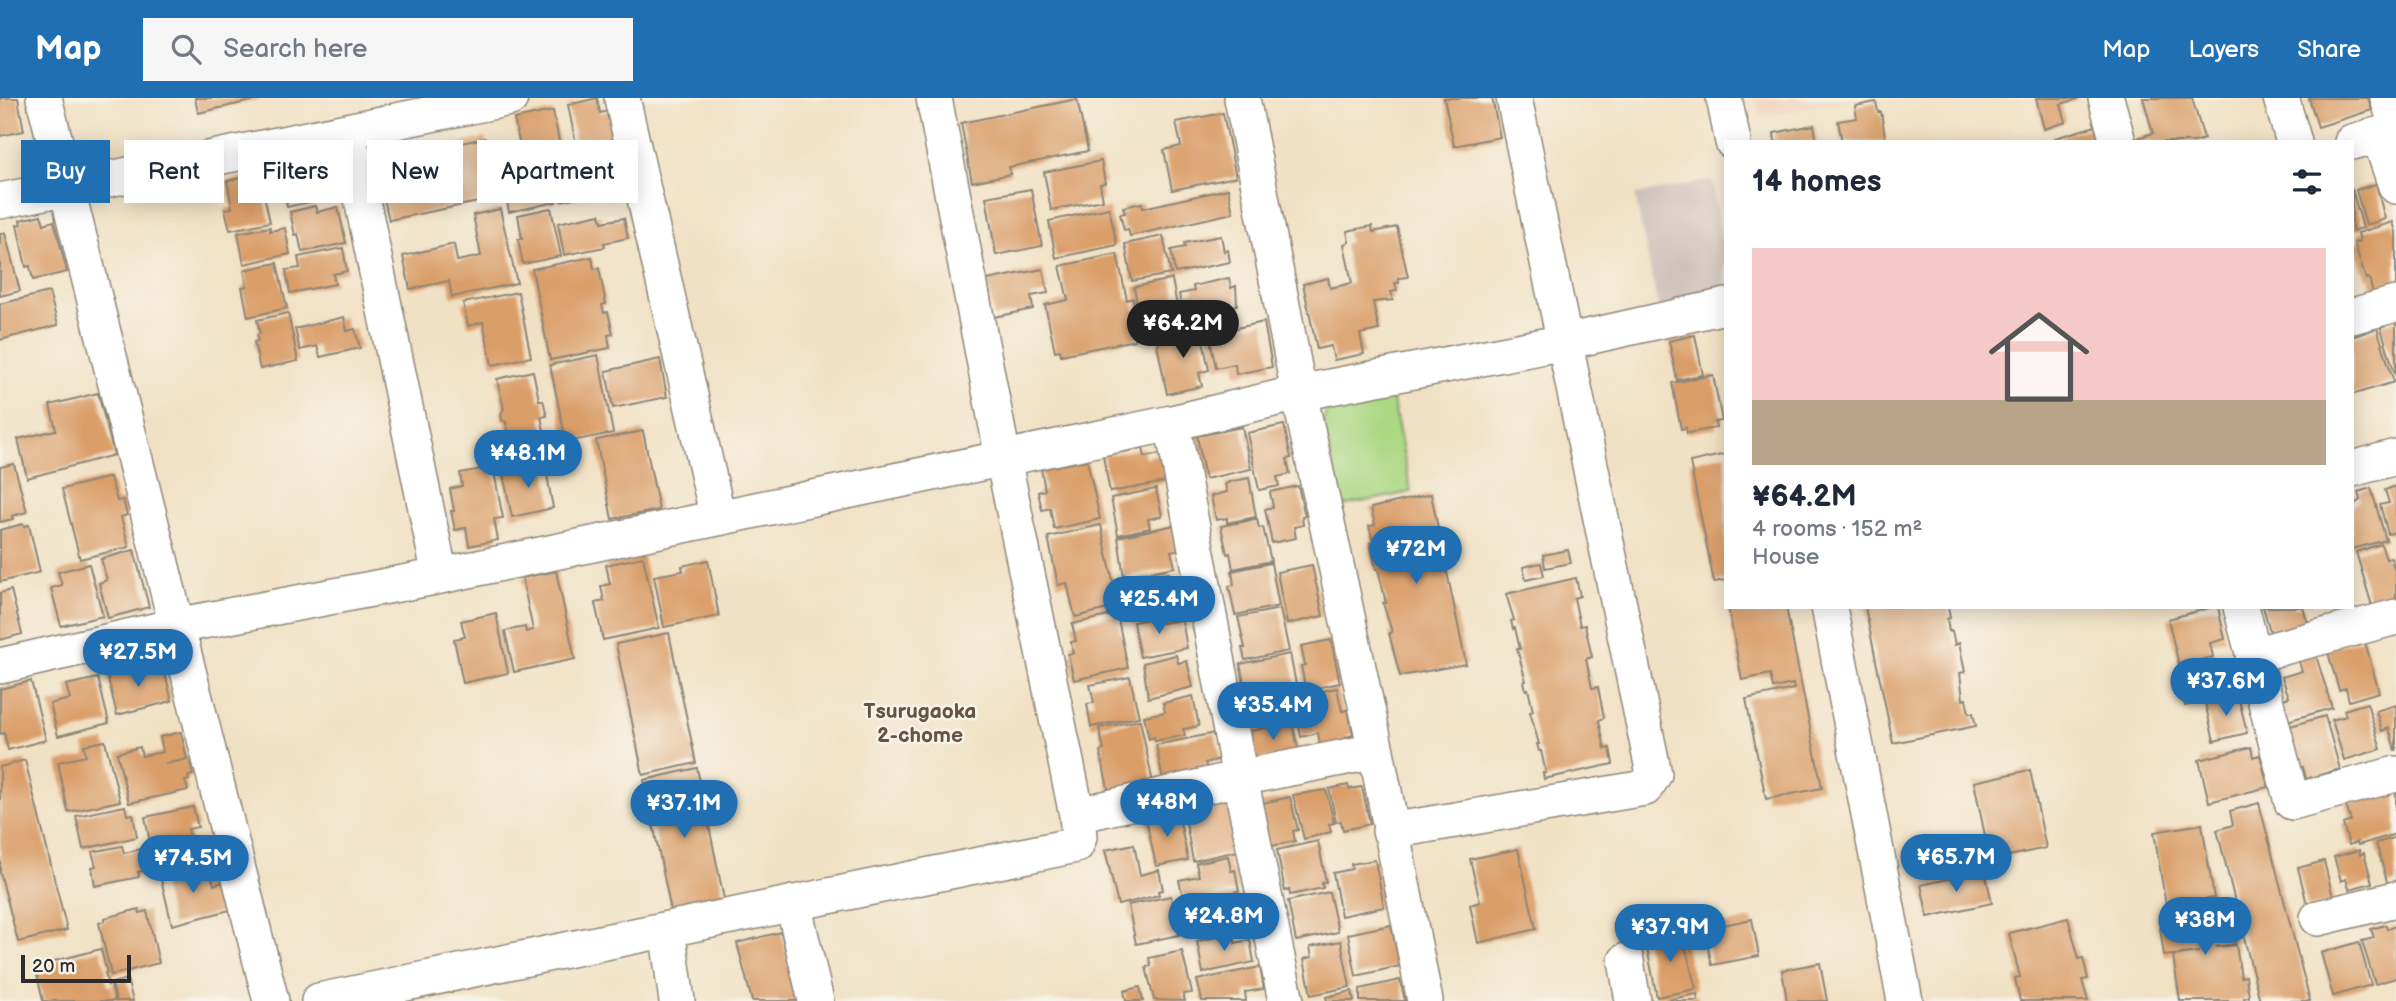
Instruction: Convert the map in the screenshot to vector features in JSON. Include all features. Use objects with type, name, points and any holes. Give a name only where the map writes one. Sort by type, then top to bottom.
[{"type":"street","points":[[44,98],[55,140]]},
{"type":"street","points":[[110,180],[510,98]]},
{"type":"street","points":[[622,98],[718,518]]},
{"type":"street","points":[[319,1001],[1076,845],[1079,837],[1077,815],[1003,458],[934,98]]},
{"type":"street","points":[[1242,98],[1299,393],[1376,751],[1425,1001]]},
{"type":"street","points":[[1390,831],[1645,788],[1654,774],[1514,98]]},
{"type":"street","points":[[1724,98],[1733,140]]},
{"type":"street","points":[[2106,98],[2117,140]]},
{"type":"street","points":[[2281,98],[2293,140]]},
{"type":"street","points":[[2388,98],[2381,133],[2396,186]]},
{"type":"street","points":[[348,132],[440,576]]},
{"type":"street","points":[[0,201],[21,197]]},
{"type":"street","points":[[72,203],[271,1001]]},
{"type":"street","points":[[2354,315],[2396,304]]},
{"type":"street","points":[[0,666],[176,626],[440,576],[1172,423],[1299,393],[1565,342],[1724,306]]},
{"type":"street","points":[[1172,423],[1286,1001]]},
{"type":"street","points":[[2354,469],[2396,457]]},
{"type":"street","points":[[1829,609],[1905,1001]]},
{"type":"street","points":[[2242,609],[2292,802],[2396,774]]},
{"type":"street","points":[[2253,655],[2396,617]]},
{"type":"street","points":[[1077,815],[1376,751]]},
{"type":"street","points":[[2318,918],[2396,899]]},
{"type":"street","points":[[793,903],[816,1001]]},
{"type":"street","points":[[667,929],[677,1001]]},
{"type":"street","points":[[1626,961],[1633,1001]]},
{"type":"shaded area","points":[[1756,98],[1859,98],[1760,117]]},
{"type":"shaded area","points":[[1712,180],[1724,258],[1724,291],[1658,307],[1635,195]]},
{"type":"green space","points":[[1392,396],[1411,492],[1341,506],[1323,419],[1330,408]]},
{"type":"building","points":[[0,98],[18,98],[24,131],[0,136]]},
{"type":"building","points":[[195,98],[260,98],[260,99],[198,113]]},
{"type":"building","points":[[597,98],[600,113],[609,111],[615,140],[575,140],[568,105]]},
{"type":"building","points":[[1444,98],[1492,98],[1500,137],[1454,146]]},
{"type":"building","points":[[2036,98],[2078,99],[2061,104],[2066,122],[2044,129]]},
{"type":"building","points":[[2143,98],[2192,98],[2204,139],[2135,140],[2153,133]]},
{"type":"building","points":[[2309,98],[2368,98],[2372,110],[2318,127]]},
{"type":"building","points":[[1077,99],[1088,151],[1009,167],[1011,174],[972,182],[961,123]]},
{"type":"building","points":[[1876,102],[1878,112],[1881,112],[1886,140],[1842,140],[1838,121],[1857,118],[1855,106]]},
{"type":"building","points":[[553,111],[559,140],[519,140],[514,119]]},
{"type":"building","points":[[1223,113],[1236,177],[1172,190],[1164,150],[1181,146],[1176,122]]},
{"type":"building","points":[[1814,125],[1817,140],[1775,140],[1774,133]]},
{"type":"building","points":[[2099,125],[2103,140],[2056,140]]},
{"type":"building","points":[[485,138],[477,140],[477,202],[389,220],[385,203],[463,203],[463,143]]},
{"type":"building","points":[[1101,161],[1105,183],[1100,184],[1103,200],[1051,210],[1044,172]]},
{"type":"building","points":[[238,179],[238,203],[266,203],[270,222],[230,230],[225,209],[232,208],[227,181]]},
{"type":"building","points":[[2376,184],[2385,219],[2366,225],[2356,190]]},
{"type":"building","points":[[1031,189],[1042,246],[996,255],[986,197]]},
{"type":"building","points":[[1228,189],[1233,213],[1130,236],[1128,229],[1124,230],[1120,214],[1125,213],[1123,207],[1142,203],[1143,208]]},
{"type":"building","points":[[2354,196],[2363,228],[2354,230]]},
{"type":"building","points":[[286,203],[305,203],[287,207]]},
{"type":"building","points":[[507,203],[551,203],[509,212]]},
{"type":"building","points":[[315,206],[317,212],[338,207],[346,243],[302,252],[290,212]]},
{"type":"building","points":[[551,208],[561,256],[523,264],[518,239],[522,239],[518,215]]},
{"type":"building","points":[[1109,208],[1117,245],[1056,258],[1049,221]]},
{"type":"building","points":[[500,209],[517,283],[452,297],[449,281],[410,289],[403,256],[454,244],[457,261],[481,256],[473,215]]},
{"type":"building","points":[[600,214],[602,222],[624,218],[628,238],[604,243],[605,247],[564,255],[558,223]]},
{"type":"building","points":[[41,215],[44,224],[54,221],[67,272],[33,280],[30,266],[26,267],[17,225],[21,224],[20,220]]},
{"type":"building","points":[[2393,222],[2396,232],[2396,290],[2374,297],[2354,243],[2360,241],[2358,233]]},
{"type":"building","points":[[1372,226],[1373,232],[1397,227],[1408,277],[1398,278],[1399,283],[1395,283],[1397,291],[1391,292],[1393,300],[1373,302],[1379,330],[1360,334],[1364,354],[1334,360],[1331,346],[1317,349],[1303,284],[1328,278],[1330,288],[1352,283],[1344,244],[1349,242],[1347,231]]},
{"type":"building","points":[[270,227],[270,231],[285,228],[290,254],[244,264],[238,233]]},
{"type":"building","points":[[5,233],[20,291],[0,296],[0,234]]},
{"type":"building","points":[[1163,236],[1171,274],[1132,281],[1125,244]]},
{"type":"building","points":[[1221,236],[1230,262],[1175,273],[1171,250],[1185,247],[1184,243]]},
{"type":"building","points":[[343,248],[347,271],[333,274],[335,284],[290,293],[286,270],[300,268],[298,257]]},
{"type":"building","points":[[1117,254],[1127,300],[1133,298],[1140,337],[1061,355],[1060,350],[1055,351],[1045,305],[1068,300],[1060,266]]},
{"type":"building","points":[[592,257],[594,269],[599,268],[606,304],[602,305],[604,313],[608,312],[613,334],[608,335],[610,348],[550,360],[532,269]]},
{"type":"building","points":[[277,263],[287,308],[248,317],[242,287],[247,286],[244,270]]},
{"type":"building","points":[[1043,269],[1048,293],[1031,296],[1033,309],[994,317],[987,280]]},
{"type":"building","points":[[1229,278],[1231,288],[1236,286],[1237,305],[1183,317],[1179,294],[1194,291],[1193,286]]},
{"type":"building","points":[[1172,279],[1179,317],[1141,324],[1134,287]]},
{"type":"building","points":[[49,292],[58,325],[0,340],[0,304]]},
{"type":"building","points":[[518,292],[531,357],[492,365],[483,322],[468,326],[463,303]]},
{"type":"building","points":[[288,313],[298,361],[260,369],[254,342],[258,341],[257,335],[260,334],[257,320]]},
{"type":"building","points":[[344,317],[347,331],[355,329],[360,348],[320,357],[317,346],[300,350],[295,329]]},
{"type":"building","points":[[2396,320],[2396,373],[2395,374],[2380,325]]},
{"type":"building","points":[[1264,322],[1272,367],[1236,374],[1235,364],[1216,368],[1209,334]]},
{"type":"building","points":[[2377,328],[2394,382],[2354,394],[2354,336]]},
{"type":"building","points":[[1197,329],[1198,332],[1201,331],[1209,370],[1199,373],[1202,386],[1167,394],[1158,337]]},
{"type":"building","points":[[1695,335],[1703,375],[1677,380],[1669,341]]},
{"type":"building","points":[[598,355],[613,433],[566,442],[550,365]]},
{"type":"building","points":[[660,359],[667,397],[613,408],[606,371]]},
{"type":"building","points":[[533,371],[539,400],[543,400],[547,416],[541,417],[545,435],[510,442],[506,422],[502,420],[501,413],[504,409],[497,379]]},
{"type":"building","points":[[1713,375],[1722,421],[1715,422],[1716,428],[1687,433],[1686,428],[1681,429],[1672,383]]},
{"type":"building","points":[[98,393],[114,455],[27,478],[18,439],[56,430],[50,405]]},
{"type":"building","points":[[1284,425],[1291,458],[1287,459],[1290,474],[1277,477],[1279,486],[1259,490],[1247,433]]},
{"type":"building","points":[[1242,427],[1251,469],[1205,479],[1197,436]]},
{"type":"building","points":[[643,431],[659,510],[612,519],[596,440]]},
{"type":"building","points":[[1143,448],[1145,457],[1160,454],[1165,482],[1110,492],[1103,456]]},
{"type":"building","points":[[1724,454],[1724,580],[1714,582],[1690,462]]},
{"type":"building","points":[[1087,460],[1100,519],[1054,529],[1050,508],[1042,510],[1038,492],[1045,490],[1041,469]]},
{"type":"building","points":[[14,464],[27,512],[0,522],[0,467]]},
{"type":"building","points":[[545,464],[553,508],[512,517],[503,473]]},
{"type":"building","points":[[493,467],[503,518],[494,519],[498,540],[469,546],[466,528],[455,530],[450,489],[462,486],[460,473]]},
{"type":"building","points":[[110,477],[117,501],[123,500],[127,515],[121,517],[129,547],[80,559],[62,489]]},
{"type":"building","points":[[1249,478],[1256,517],[1227,523],[1227,518],[1216,520],[1211,496],[1227,492],[1225,485],[1229,482]]},
{"type":"building","points":[[1298,486],[1305,516],[1302,517],[1303,525],[1294,527],[1296,538],[1272,543],[1265,509],[1273,507],[1270,492]]},
{"type":"building","points":[[2396,486],[2396,532],[2388,534],[2380,505],[2389,503],[2385,490]]},
{"type":"building","points":[[2371,488],[2386,540],[2354,548],[2354,504],[2360,500],[2358,492]]},
{"type":"building","points":[[1156,489],[1162,516],[1148,519],[1150,528],[1118,535],[1111,498]]},
{"type":"building","points":[[1431,494],[1466,664],[1400,676],[1389,633],[1392,632],[1383,603],[1386,603],[1370,543],[1373,542],[1369,526],[1375,525],[1371,508]]},
{"type":"building","points":[[1257,519],[1259,528],[1263,527],[1271,561],[1233,569],[1221,526]]},
{"type":"building","points":[[29,525],[40,572],[0,582],[0,530]]},
{"type":"building","points":[[1101,525],[1119,610],[1109,613],[1108,609],[1075,617],[1067,583],[1058,585],[1048,537]]},
{"type":"building","points":[[1175,525],[1180,549],[1171,551],[1175,567],[1124,577],[1118,537]]},
{"type":"building","points":[[2381,544],[2386,559],[2391,558],[2396,575],[2396,599],[2372,606],[2356,552]]},
{"type":"building","points":[[134,550],[149,607],[108,618],[99,583],[107,580],[101,559]]},
{"type":"building","points":[[1568,550],[1571,563],[1545,568],[1543,555]]},
{"type":"building","points":[[643,557],[659,628],[603,640],[595,603],[604,601],[601,586],[610,584],[606,565]]},
{"type":"building","points":[[708,560],[719,616],[664,627],[654,576],[683,571],[682,566]]},
{"type":"building","points":[[1271,563],[1279,606],[1235,615],[1229,586],[1234,585],[1232,571]]},
{"type":"building","points":[[1541,563],[1544,576],[1526,580],[1523,567]]},
{"type":"building","points":[[89,564],[103,616],[61,626],[51,588],[62,585],[58,572]]},
{"type":"building","points":[[1312,565],[1323,616],[1287,624],[1277,572]]},
{"type":"building","points":[[556,571],[575,659],[514,672],[505,631],[525,627],[526,632],[533,630],[522,578]]},
{"type":"building","points":[[1169,573],[1176,609],[1126,619],[1119,583]]},
{"type":"building","points":[[1576,578],[1580,596],[1574,598],[1580,626],[1585,625],[1592,657],[1586,659],[1592,688],[1598,687],[1604,718],[1599,720],[1605,749],[1610,748],[1613,764],[1544,779],[1543,773],[1546,773],[1537,744],[1530,712],[1533,711],[1524,682],[1526,681],[1517,649],[1520,649],[1506,594]]},
{"type":"building","points":[[11,590],[22,634],[0,640],[0,593]]},
{"type":"building","points":[[1280,609],[1289,651],[1245,660],[1238,617]]},
{"type":"building","points":[[1728,609],[1786,609],[1822,788],[1766,799],[1746,699],[1794,689],[1793,684],[1773,688],[1770,674],[1742,680]]},
{"type":"building","points":[[1865,609],[1948,609],[1949,632],[1952,631],[1955,645],[1959,643],[1965,672],[1960,673],[1963,700],[1966,699],[1969,713],[1973,713],[1976,726],[1893,743]]},
{"type":"building","points":[[2206,609],[2218,609],[2225,639],[2210,643],[2213,657],[2179,665],[2168,619]]},
{"type":"building","points":[[2264,609],[2304,609],[2308,624],[2271,634]]},
{"type":"building","points":[[496,613],[508,673],[463,683],[454,639],[465,637],[461,621]]},
{"type":"building","points":[[1117,614],[1128,668],[1074,680],[1068,654],[1073,653],[1071,642],[1076,641],[1072,624]]},
{"type":"building","points":[[1161,617],[1162,623],[1182,620],[1187,648],[1140,657],[1133,622]]},
{"type":"building","points":[[669,633],[696,763],[643,775],[616,644]]},
{"type":"building","points":[[2364,638],[2379,692],[2349,701],[2346,688],[2339,690],[2327,649]]},
{"type":"building","points":[[1331,640],[1340,683],[1311,689],[1310,685],[1305,686],[1301,646]]},
{"type":"building","points":[[2315,652],[2332,708],[2287,721],[2280,700],[2289,697],[2282,677],[2302,671],[2298,658]]},
{"type":"building","points":[[1290,654],[1298,694],[1261,701],[1258,685],[1245,688],[1240,664]]},
{"type":"building","points":[[1176,655],[1178,663],[1187,661],[1193,687],[1148,698],[1143,663]]},
{"type":"building","points":[[2215,660],[2218,672],[2232,669],[2238,693],[2185,706],[2180,686],[2186,685],[2182,668]]},
{"type":"building","points":[[147,664],[149,673],[164,670],[172,701],[117,715],[107,674]]},
{"type":"building","points":[[1130,677],[1139,717],[1091,727],[1087,704],[1094,703],[1090,685]]},
{"type":"building","points":[[98,678],[109,723],[58,736],[50,704],[70,699],[66,685]]},
{"type":"building","points":[[31,681],[46,740],[8,750],[4,733],[1,734],[0,730],[0,689]]},
{"type":"building","points":[[1337,688],[1342,711],[1348,710],[1353,735],[1346,737],[1347,744],[1321,749],[1318,733],[1301,737],[1294,701],[1313,697],[1312,693]]},
{"type":"building","points":[[2238,695],[2247,733],[2214,741],[2205,703]]},
{"type":"building","points":[[1193,696],[1199,726],[1183,729],[1185,735],[1155,741],[1154,737],[1149,739],[1144,716],[1165,712],[1163,703]]},
{"type":"building","points":[[2367,703],[2381,749],[2344,760],[2332,720],[2346,716],[2344,710]]},
{"type":"building","points":[[2396,705],[2395,750],[2389,728],[2382,731],[2376,711]]},
{"type":"building","points":[[2325,716],[2340,769],[2306,779],[2303,767],[2298,768],[2287,727]]},
{"type":"building","points":[[1140,720],[1153,783],[1109,793],[1100,751],[1104,750],[1099,728]]},
{"type":"building","points":[[1292,722],[1299,752],[1254,761],[1245,741],[1252,740],[1251,731]]},
{"type":"building","points":[[181,732],[187,759],[165,764],[189,759],[193,775],[188,776],[189,780],[185,781],[188,790],[129,803],[117,753],[140,747],[142,756],[163,752],[160,737]]},
{"type":"building","points":[[1215,733],[1221,759],[1205,763],[1208,771],[1163,780],[1156,745]]},
{"type":"building","points":[[105,741],[120,801],[68,812],[58,762],[86,756],[84,745]]},
{"type":"building","points":[[2251,747],[2253,757],[2260,755],[2268,787],[2209,802],[2199,760]]},
{"type":"building","points":[[25,760],[67,930],[18,942],[0,872],[0,767]]},
{"type":"building","points":[[697,768],[724,899],[671,911],[644,780]]},
{"type":"building","points":[[2030,770],[2046,848],[1990,860],[1974,782]]},
{"type":"building","points":[[1348,785],[1349,789],[1362,787],[1370,824],[1343,830],[1341,821],[1336,822],[1329,789]]},
{"type":"building","points":[[2396,787],[2396,834],[2349,845],[2343,824],[2351,821],[2345,803]]},
{"type":"building","points":[[1326,790],[1334,823],[1329,824],[1331,832],[1304,839],[1293,795]]},
{"type":"building","points":[[1290,797],[1298,830],[1293,831],[1295,841],[1267,847],[1258,804]]},
{"type":"building","points":[[1224,798],[1233,803],[1242,850],[1193,861],[1183,807]]},
{"type":"building","points":[[2259,803],[2310,1001],[2260,1001],[2217,830],[2233,825],[2230,811]]},
{"type":"building","points":[[125,806],[127,815],[133,814],[137,837],[83,849],[76,816]]},
{"type":"building","points":[[193,807],[198,827],[188,829],[192,846],[153,858],[145,817]]},
{"type":"building","points":[[1178,812],[1188,860],[1156,866],[1146,819]]},
{"type":"building","points":[[2202,824],[2214,898],[2166,906],[2154,832]]},
{"type":"building","points":[[2396,837],[2396,883],[2388,885],[2376,843]]},
{"type":"building","points":[[1318,841],[1326,882],[1322,883],[1323,888],[1290,895],[1289,890],[1285,891],[1277,850]]},
{"type":"building","points":[[1134,844],[1140,875],[1159,870],[1163,890],[1158,891],[1159,895],[1118,905],[1105,850]]},
{"type":"building","points":[[122,846],[124,853],[141,849],[145,870],[138,872],[139,877],[95,886],[92,867],[96,866],[92,852]]},
{"type":"building","points":[[1518,849],[1536,929],[1478,943],[1470,905],[1480,902],[1470,859]]},
{"type":"building","points":[[2359,850],[2360,855],[2364,853],[2372,883],[2349,889],[2346,879],[2341,881],[2334,857]]},
{"type":"building","points":[[1228,856],[1231,871],[1235,870],[1239,891],[1184,902],[1179,880],[1199,876],[1196,863]]},
{"type":"building","points":[[1375,860],[1384,907],[1341,916],[1333,873],[1352,869],[1351,864]]},
{"type":"building","points":[[2324,861],[2334,901],[2308,908],[2298,868]]},
{"type":"building","points":[[204,864],[206,871],[210,870],[214,885],[223,882],[230,910],[172,925],[160,875]]},
{"type":"building","points":[[1985,871],[1992,903],[1928,917],[1921,885]]},
{"type":"building","points":[[1329,892],[1338,932],[1296,941],[1288,901]]},
{"type":"building","points":[[1235,895],[1241,925],[1186,937],[1180,907]]},
{"type":"building","points":[[1171,896],[1179,935],[1136,944],[1128,905]]},
{"type":"building","points":[[139,909],[140,913],[147,911],[159,963],[111,975],[99,923],[105,921],[105,918]]},
{"type":"building","points":[[2230,910],[2235,944],[2216,947],[2236,945],[2241,977],[2246,976],[2249,997],[2244,998],[2244,1001],[2180,1001],[2173,956],[2199,952],[2164,956],[2159,921]]},
{"type":"building","points":[[2068,918],[2079,959],[2083,958],[2088,979],[2082,980],[2088,1001],[2020,1001],[2015,978],[2020,977],[2009,933]]},
{"type":"building","points":[[1752,919],[1759,956],[1712,965],[1704,929]]},
{"type":"building","points":[[1391,925],[1400,966],[1356,976],[1348,934]]},
{"type":"building","points":[[2386,925],[2387,929],[2396,926],[2396,978],[2375,984],[2362,941],[2374,938],[2371,929]]},
{"type":"building","points":[[1684,930],[1685,946],[1696,989],[1657,997],[1645,938]]},
{"type":"building","points":[[781,932],[798,1001],[752,1001],[737,943]]},
{"type":"building","points":[[1234,934],[1235,943],[1250,940],[1254,962],[1203,973],[1197,941]]},
{"type":"building","points":[[1341,941],[1350,987],[1311,995],[1304,959],[1312,957],[1310,947]]},
{"type":"building","points":[[2359,942],[2371,985],[2333,996],[2321,953]]},
{"type":"building","points":[[101,949],[108,986],[111,985],[115,1001],[43,1001],[35,966]]},
{"type":"building","points":[[1182,951],[1192,993],[1183,994],[1185,1001],[1154,1000],[1146,967],[1151,966],[1149,958]]},
{"type":"building","points":[[1820,963],[1827,1001],[1787,1001],[1782,970]]},
{"type":"building","points":[[1260,967],[1264,989],[1245,992],[1246,1001],[1202,1001],[1197,980]]},
{"type":"building","points":[[127,979],[133,1001],[116,1001],[112,983]]},
{"type":"building","points":[[1400,980],[1405,1001],[1360,1001],[1360,989]]},
{"type":"building","points":[[1140,987],[1143,1001],[1126,1001],[1124,991]]},
{"type":"building","points":[[1352,991],[1354,1001],[1327,1001],[1326,997]]},
{"type":"building","points":[[1697,994],[1698,1001],[1666,1001],[1666,1000]]},
{"type":"district","name":"Tsurugaoka 2-chome","points":[[920,723]]}]
